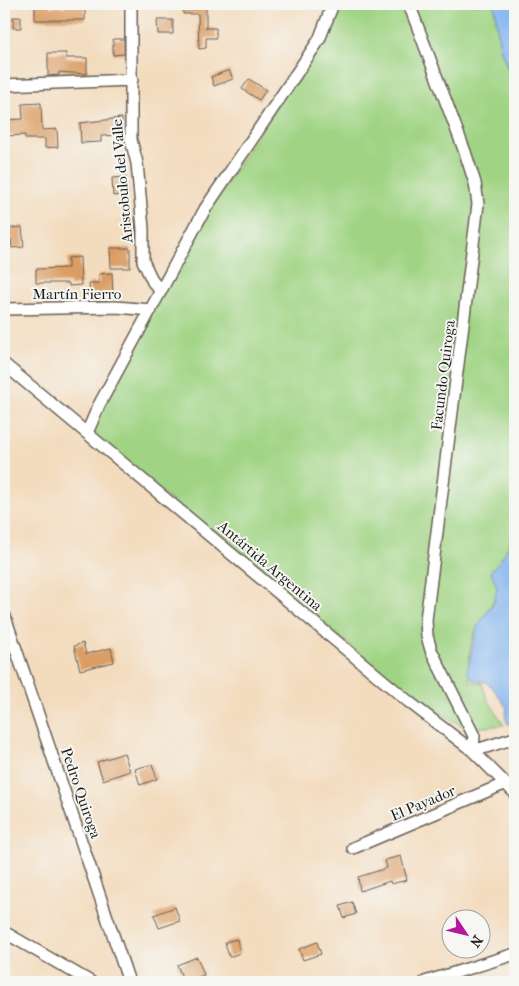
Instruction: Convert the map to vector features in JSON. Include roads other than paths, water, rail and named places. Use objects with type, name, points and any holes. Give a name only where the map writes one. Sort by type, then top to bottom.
[{"type":"street","name":"Aristobulo del Valle","points":[[131,4],[131,140],[137,163],[143,229],[143,261],[161,291]]},
{"type":"street","points":[[88,433],[99,405],[205,209],[319,40],[333,4]]},
{"type":"street","name":"Facundo Quiroga","points":[[409,4],[465,152],[475,183],[478,204],[426,620],[427,636],[431,650],[474,736],[473,751]]},
{"type":"street","points":[[4,85],[132,80]]},
{"type":"street","name":"Martín Fierro","points":[[4,309],[116,307],[151,310]]},
{"type":"street","name":"Antártida Argentina","points":[[4,364],[409,702],[473,751],[515,793]]},
{"type":"street","name":"Pedro Quiroga","points":[[4,614],[129,982]]},
{"type":"street","points":[[473,751],[515,738]]},
{"type":"street","name":"El Payador","points":[[353,848],[504,784]]},
{"type":"street","points":[[4,932],[92,982]]},
{"type":"street","points":[[425,982],[515,954]]},
{"type":"water","points":[[494,4],[515,4],[515,88],[500,48]]},
{"type":"water","points":[[515,522],[515,724],[508,724],[505,717],[507,708],[492,687],[485,682],[473,680],[467,672],[477,627],[494,602],[497,588],[491,571],[507,549]]},
{"type":"waterway","points":[[512,724],[512,729]]}]
